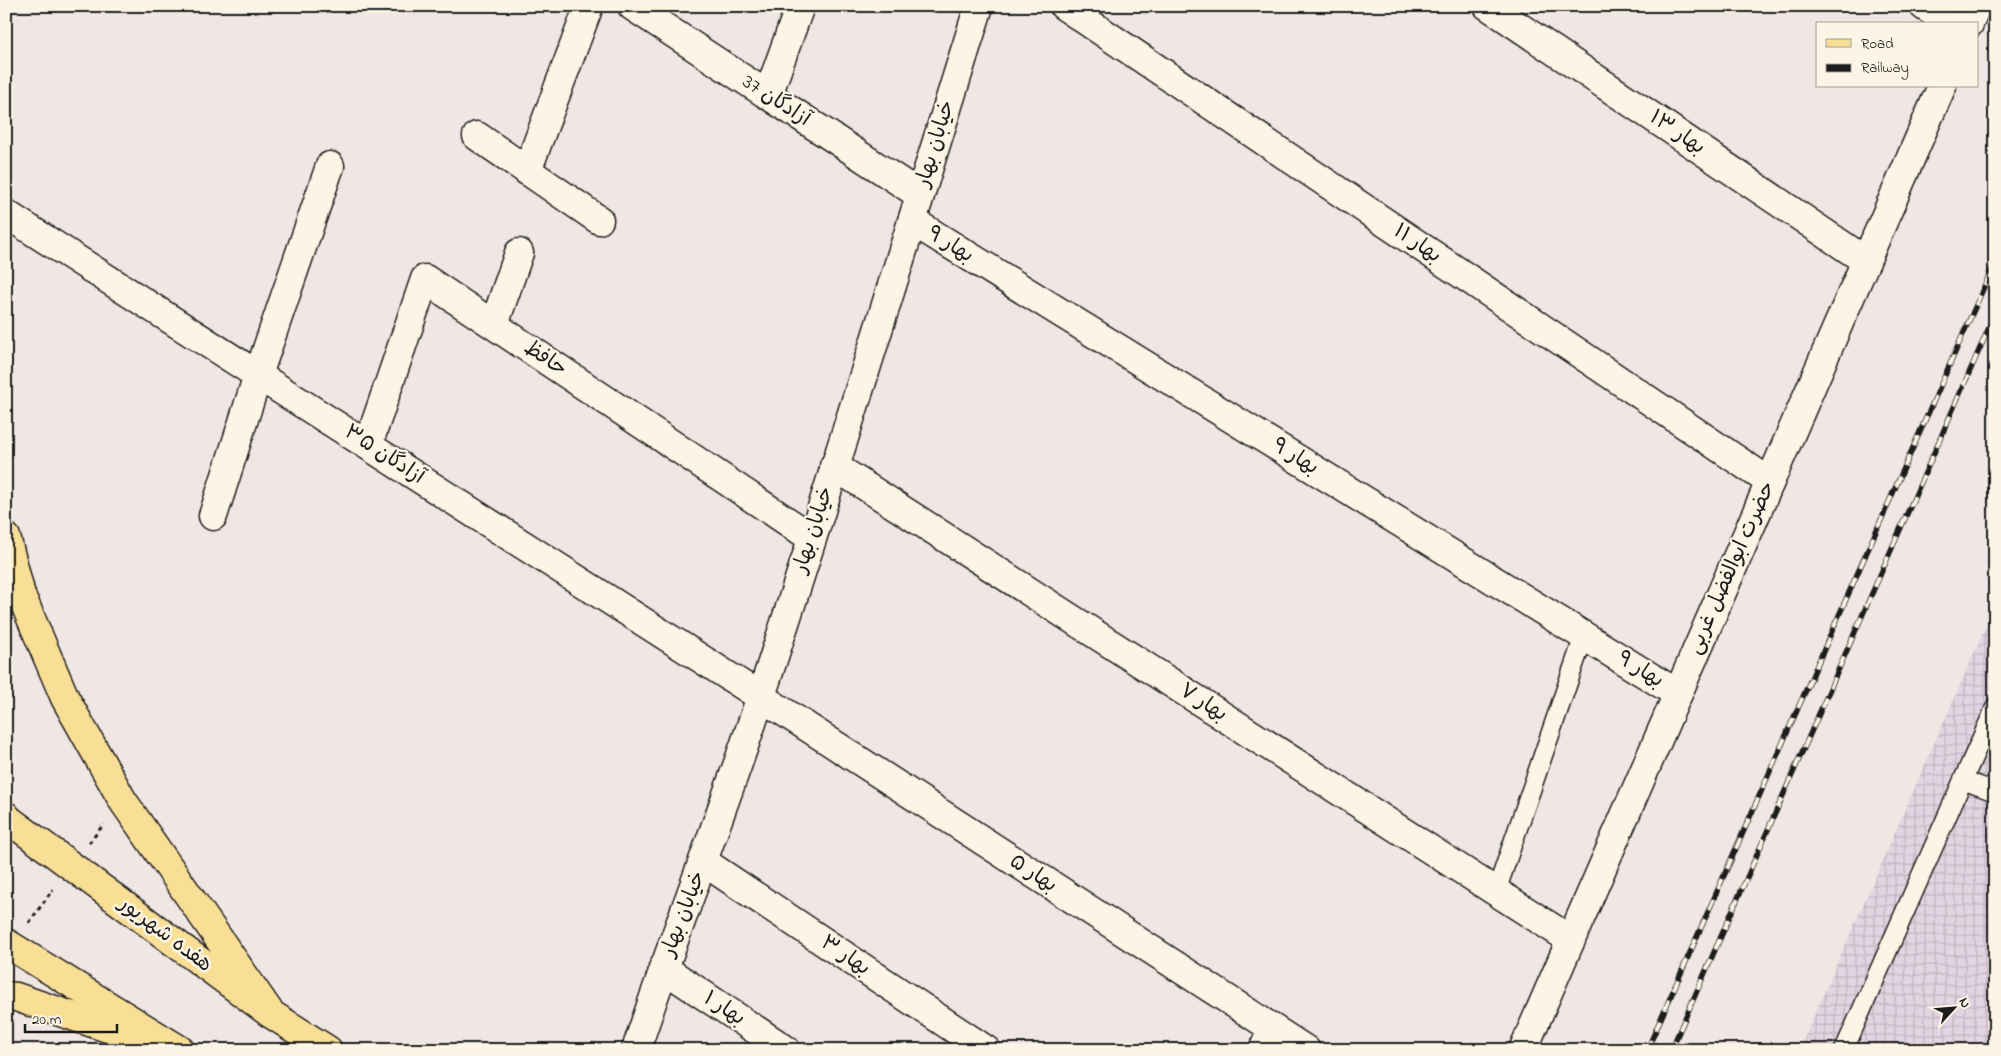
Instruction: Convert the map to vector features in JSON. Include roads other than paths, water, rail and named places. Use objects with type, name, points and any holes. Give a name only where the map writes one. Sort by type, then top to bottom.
[{"type":"main road","points":[[6,537],[21,595],[70,706],[123,801],[271,1014]]},
{"type":"main road","name":"هفده شهریور","points":[[7,818],[271,1014],[328,1050]]},
{"type":"main road","points":[[6,943],[180,1050]]},
{"type":"main road","points":[[6,996],[16,997],[173,1050]]},
{"type":"street","points":[[527,171],[589,6]]},
{"type":"street","name":"آزادگان 37","points":[[632,6],[920,195]]},
{"type":"street","points":[[768,95],[800,6]]},
{"type":"street","name":"خیابان بهار","points":[[636,1050],[663,968],[704,862],[761,697],[979,6]]},
{"type":"street","name":"بهار ۱۱","points":[[1064,6],[1770,482]]},
{"type":"street","name":"بهار ۱۳","points":[[1488,6],[1866,261]]},
{"type":"street","points":[[1924,6],[1948,22]]},
{"type":"street","points":[[1970,22],[1976,6]]},
{"type":"street","name":"حضرت ابوالفضل غربی","points":[[1523,1050],[1941,88]]},
{"type":"street","points":[[477,136],[599,220]]},
{"type":"street","points":[[213,516],[258,375],[330,166]]},
{"type":"street","name":"آزادگان ۳۵","points":[[6,214],[761,697]]},
{"type":"street","name":"بهار ۹","points":[[912,221],[1678,694]]},
{"type":"street","points":[[494,325],[519,253]]},
{"type":"street","name":"حافظ","points":[[368,445],[425,279],[812,538]]},
{"type":"street","name":"بهار ۷","points":[[834,466],[1571,940]]},
{"type":"street","name":"بهار ۵","points":[[761,697],[1268,1039],[1306,1050]]},
{"type":"street","name":"بهار ۳","points":[[704,862],[986,1050]]},
{"type":"street","name":"بهار ۱","points":[[663,968],[786,1050]]},
{"type":"lane","points":[[1496,892],[1584,636]]},
{"type":"lane","points":[[1844,1050],[1995,708]]},
{"type":"lane","points":[[1963,780],[1995,792]]},
{"type":"railway","points":[[1647,1050],[1995,262]]},
{"type":"railway","points":[[1671,1050],[1995,314]]}]
